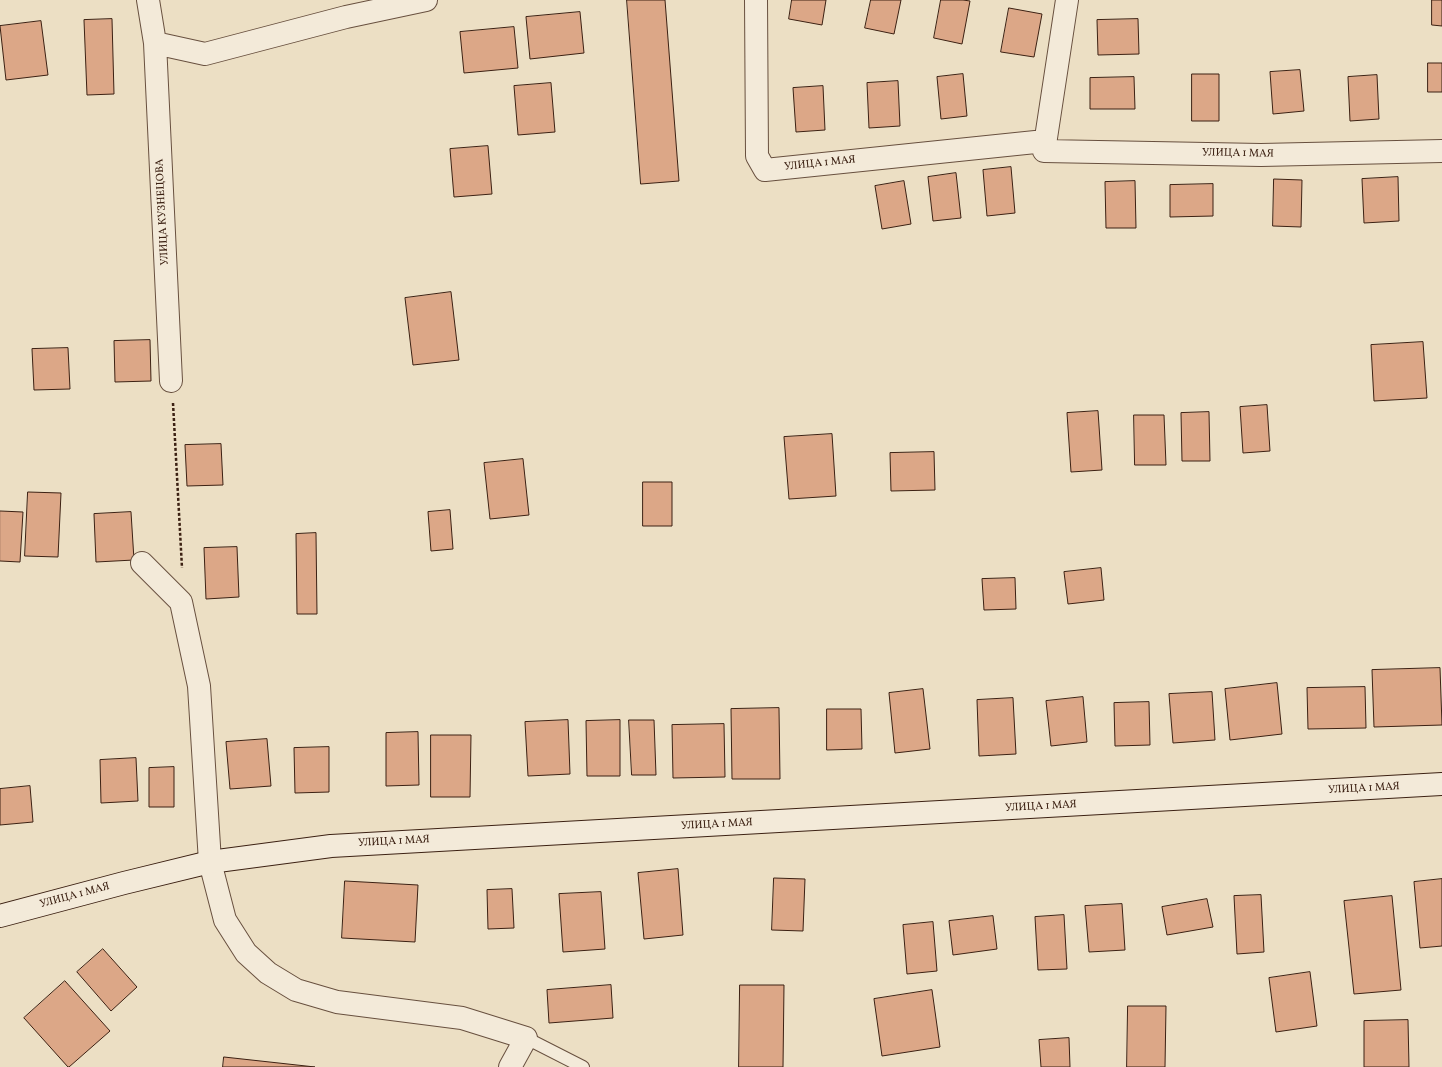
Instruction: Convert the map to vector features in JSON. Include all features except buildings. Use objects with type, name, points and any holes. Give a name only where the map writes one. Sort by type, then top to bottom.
[{"type":"street","name":"УЛИЦА КУЗНЕЦОВА","points":[[148,0],[155,43],[171,381]]},
{"type":"street","points":[[155,43],[205,54],[346,17],[426,0]]},
{"type":"street","name":"УЛИЦА 1 МАЯ","points":[[756,0],[758,156],[765,170],[1045,141],[1044,151],[1261,155],[1442,151]]},
{"type":"street","points":[[1045,141],[1067,0]]},
{"type":"street","points":[[142,563],[181,602],[199,686],[210,862],[225,920],[246,953],[268,974],[296,990],[337,1002],[462,1018],[526,1038],[510,1067]]},
{"type":"street","name":"УЛИЦА 1 МАЯ","points":[[0,916],[124,882],[210,862],[331,846],[1442,784]]},
{"type":"lane","points":[[526,1038],[583,1067]]},
{"type":"path","points":[[171,381],[182,572],[181,602]]}]
